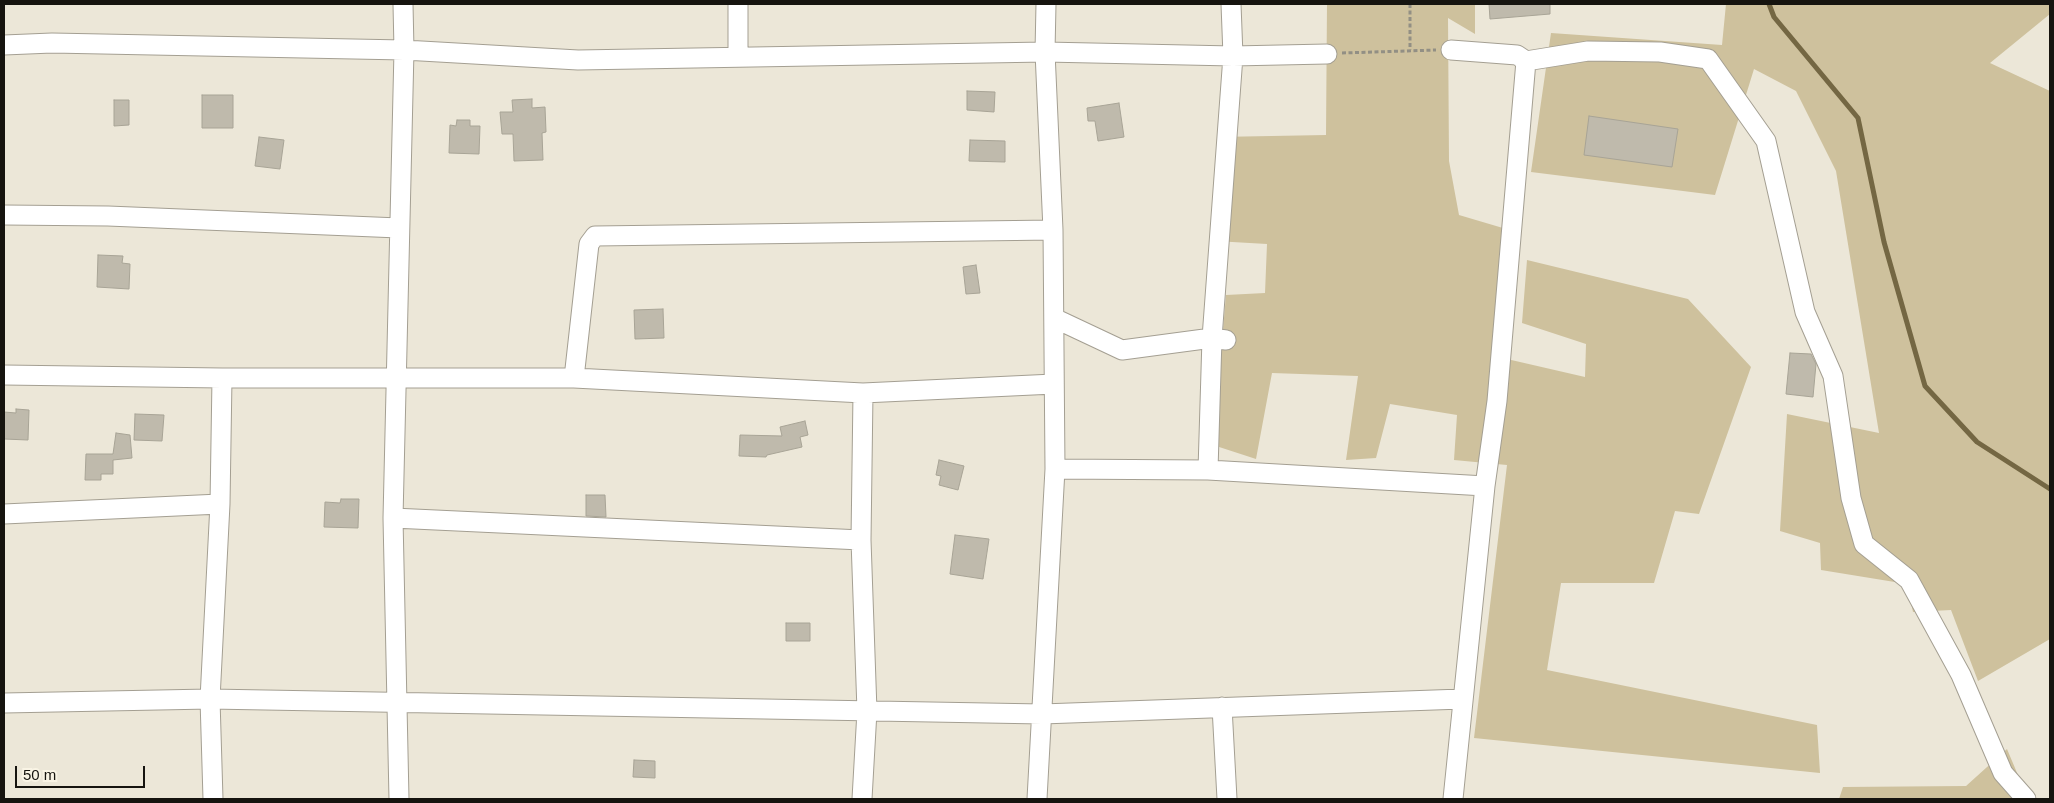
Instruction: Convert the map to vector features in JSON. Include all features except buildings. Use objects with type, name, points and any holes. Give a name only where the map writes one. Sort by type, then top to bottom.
[{"type":"street","points":[[400,799],[393,518],[404,50],[403,4]]},
{"type":"street","points":[[738,4],[738,56]]},
{"type":"street","points":[[1037,799],[1055,469],[1053,230],[1045,52],[1046,4]]},
{"type":"street","points":[[1208,470],[1219,339],[1232,56],[1231,4]]},
{"type":"street","points":[[4,45],[52,42],[404,50],[578,60],[1045,52],[1232,56],[1327,54]]},
{"type":"street","points":[[1451,50],[1517,55],[1526,62],[1588,51],[1660,52],[1708,59],[1766,141],[1806,312],[1833,376],[1851,498],[1864,544],[1909,580],[1961,675],[2003,773],[2026,799]]},
{"type":"street","points":[[1453,799],[1485,486],[1497,401],[1526,62]]},
{"type":"street","points":[[4,215],[108,216],[399,228]]},
{"type":"street","points":[[574,378],[589,244],[595,236],[1053,230]]},
{"type":"street","points":[[1054,318],[1122,350],[1219,339]]},
{"type":"street","points":[[4,375],[222,378],[574,378],[863,393],[1054,384]]},
{"type":"street","points":[[213,799],[210,699],[220,504],[222,378]]},
{"type":"street","points":[[862,799],[867,711],[861,540],[863,393]]},
{"type":"street","points":[[1055,469],[1208,470],[1485,486]]},
{"type":"street","points":[[4,514],[220,504]]},
{"type":"street","points":[[393,518],[861,540]]},
{"type":"street","points":[[4,702],[210,699],[1042,714],[1462,699]]},
{"type":"street","points":[[1222,707],[1227,799]]},
{"type":"path","points":[[1410,4],[1410,50]]},
{"type":"path","points":[[1327,54],[1451,50]]},
{"type":"shaded area","points":[[1327,4],[1475,4],[1475,34],[1448,18],[1449,161],[1459,215],[1513,231],[1507,359],[1585,377],[1586,344],[1522,323],[1527,260],[1688,299],[1751,367],[1699,514],[1675,511],[1654,583],[1561,583],[1547,670],[1817,725],[1820,773],[1474,738],[1507,465],[1454,460],[1457,415],[1390,404],[1376,458],[1346,460],[1358,376],[1272,373],[1256,459],[1213,445],[1226,295],[1265,293],[1267,244],[1215,241],[1217,137],[1326,135]]},
{"type":"shaded area","points":[[1726,4],[2050,4],[2050,14],[1990,63],[2050,91],[2050,639],[1978,681],[1951,610],[1913,612],[1907,584],[1821,570],[1820,543],[1780,531],[1787,414],[1879,433],[1836,171],[1796,91],[1754,69],[1715,195],[1531,172],[1551,33],[1722,45]]},
{"type":"shaded area","points":[[2007,749],[2028,799],[1839,799],[1843,787],[1966,786]]},
{"type":"waterway","points":[[1769,4],[1774,17],[1858,118],[1884,242],[1925,386],[1977,442],[2050,489]]}]
